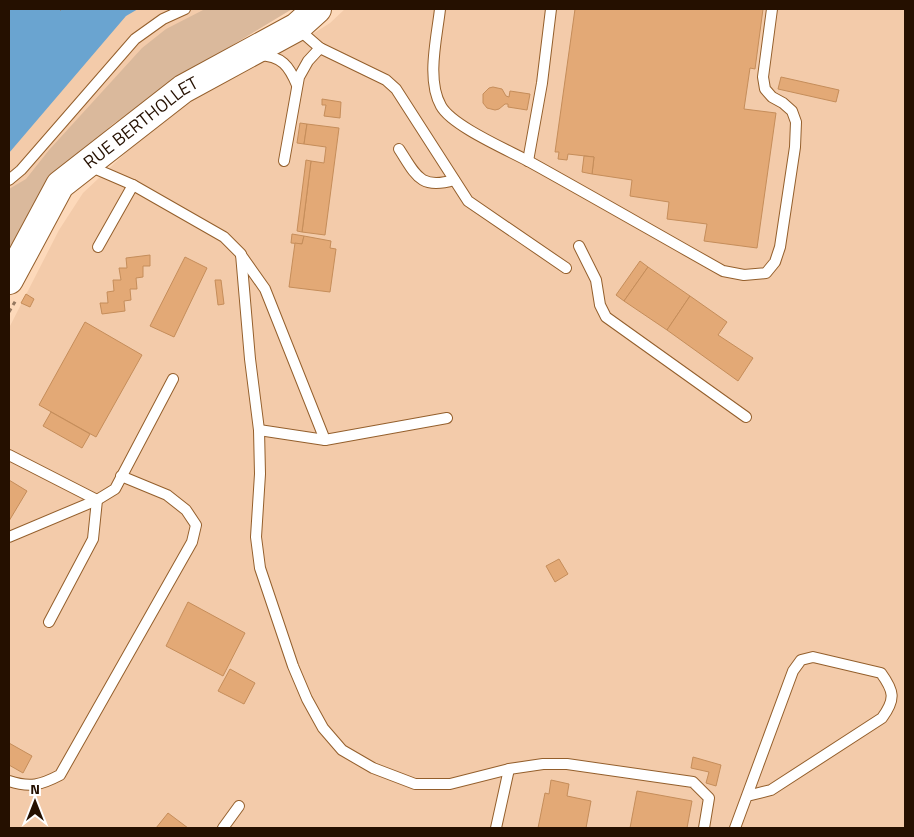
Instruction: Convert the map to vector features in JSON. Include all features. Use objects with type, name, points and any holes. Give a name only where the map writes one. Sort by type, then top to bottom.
[{"type":"main road","name":"RUE BERTHOLLET","points":[[9,280],[60,185],[183,89],[297,28],[317,9]]},
{"type":"lane","points":[[9,180],[21,170],[136,39],[163,19],[184,9]]},
{"type":"lane","points":[[440,9],[433,70],[435,93],[441,107],[454,122],[528,161],[723,271],[744,275],[766,273],[775,262],[780,247],[795,147],[796,122],[792,111],[783,102],[772,97],[765,89],[763,77],[772,9]]},
{"type":"lane","points":[[528,161],[542,83],[551,9]]},
{"type":"lane","points":[[297,28],[320,48],[386,80],[396,89],[468,201],[566,268]]},
{"type":"lane","points":[[284,161],[299,77],[308,61],[320,48]]},
{"type":"lane","points":[[246,55],[270,56],[284,62],[292,72],[297,86]]},
{"type":"lane","points":[[399,149],[419,178],[432,184],[454,180]]},
{"type":"lane","points":[[85,164],[133,185],[224,237],[241,254],[265,289],[325,440]]},
{"type":"lane","points":[[98,247],[133,185]]},
{"type":"lane","points":[[580,246],[596,280],[600,306],[606,317],[746,416]]},
{"type":"lane","points":[[241,254],[250,359],[259,430],[260,474],[256,537],[260,568],[293,666],[307,699],[323,728],[342,750],[373,768],[415,784],[450,784],[510,769],[543,764],[567,764],[693,782],[709,798],[704,828]]},
{"type":"lane","points":[[9,537],[97,500],[114,489],[173,379]]},
{"type":"lane","points":[[259,430],[325,440],[447,418]]},
{"type":"lane","points":[[9,455],[97,500]]},
{"type":"lane","points":[[9,782],[23,786],[43,784],[60,775],[192,542],[196,525],[186,510],[166,495],[121,476]]},
{"type":"lane","points":[[49,622],[92,539],[97,500]]},
{"type":"lane","points":[[734,828],[793,670],[801,660],[813,657],[881,672],[891,688],[891,706],[882,718],[771,790],[746,796]]},
{"type":"lane","points":[[496,828],[510,769]]},
{"type":"lane","points":[[224,828],[240,806]]},
{"type":"shaded area","points":[[9,9],[292,9],[175,80],[113,124],[60,171],[9,254]]},
{"type":"shaded area","points":[[205,9],[292,9],[175,80],[113,124],[60,171],[9,254],[9,189],[26,179],[49,150],[142,48],[166,29]]},
{"type":"shaded area","points":[[345,9],[905,9],[905,828],[9,828],[9,328],[59,230],[83,193],[151,129],[196,96],[279,52],[289,49],[330,23]]},
{"type":"water","points":[[9,9],[138,9],[126,16],[9,153]]},
{"type":"building","points":[[575,9],[763,9],[755,69],[750,68],[744,109],[776,113],[757,248],[704,241],[707,224],[667,219],[669,202],[630,196],[632,180],[592,174],[594,157],[568,154],[567,160],[558,159],[559,152],[555,152]]},
{"type":"building","points":[[781,77],[839,90],[836,102],[778,89]]},
{"type":"building","points":[[493,87],[502,89],[506,96],[509,97],[510,91],[530,94],[527,110],[508,107],[508,104],[495,110],[487,108],[483,103],[483,94]]},
{"type":"building","points":[[322,99],[341,102],[340,118],[324,116],[326,105],[322,105]]},
{"type":"building","points":[[300,123],[307,124],[304,144],[297,143]]},
{"type":"building","points":[[307,124],[339,128],[325,235],[302,232],[311,161],[324,163],[326,147],[304,144]]},
{"type":"building","points":[[584,156],[594,157],[592,174],[582,172]]},
{"type":"building","points":[[306,160],[311,161],[302,232],[297,231]]},
{"type":"building","points":[[292,234],[304,236],[302,244],[291,243]]},
{"type":"building","points":[[304,236],[331,241],[330,248],[336,249],[330,292],[289,287],[295,243],[302,244]]},
{"type":"building","points":[[150,255],[150,266],[143,266],[143,277],[136,278],[137,289],[130,289],[131,300],[124,301],[125,311],[102,314],[100,303],[108,303],[107,292],[114,291],[113,280],[121,280],[119,268],[127,268],[126,258]]},
{"type":"building","points":[[185,257],[207,268],[174,337],[150,326]]},
{"type":"building","points":[[640,261],[648,267],[624,301],[616,295]]},
{"type":"building","points":[[648,267],[690,296],[667,330],[624,301]]},
{"type":"building","points":[[215,280],[221,280],[224,304],[218,305]]},
{"type":"building","points":[[26,294],[34,299],[30,307],[21,303]]},
{"type":"building","points":[[690,296],[727,322],[718,335],[753,358],[738,381],[667,330]]},
{"type":"building","points":[[85,322],[142,355],[96,437],[39,405]]},
{"type":"building","points":[[51,412],[90,434],[82,448],[43,426]]},
{"type":"building","points":[[9,480],[27,491],[9,521]]},
{"type":"building","points":[[559,559],[568,574],[555,582],[546,566]]},
{"type":"building","points":[[188,602],[245,633],[223,676],[166,646]]},
{"type":"building","points":[[230,669],[255,683],[244,704],[218,691]]},
{"type":"building","points":[[9,743],[32,756],[23,773],[9,765]]},
{"type":"building","points":[[693,757],[721,765],[716,786],[706,783],[709,772],[691,768]]},
{"type":"building","points":[[551,780],[569,784],[567,796],[591,801],[586,828],[538,828],[545,793],[549,794]]},
{"type":"building","points":[[637,791],[692,801],[687,828],[630,828]]},
{"type":"building","points":[[168,813],[188,828],[156,828]]}]
